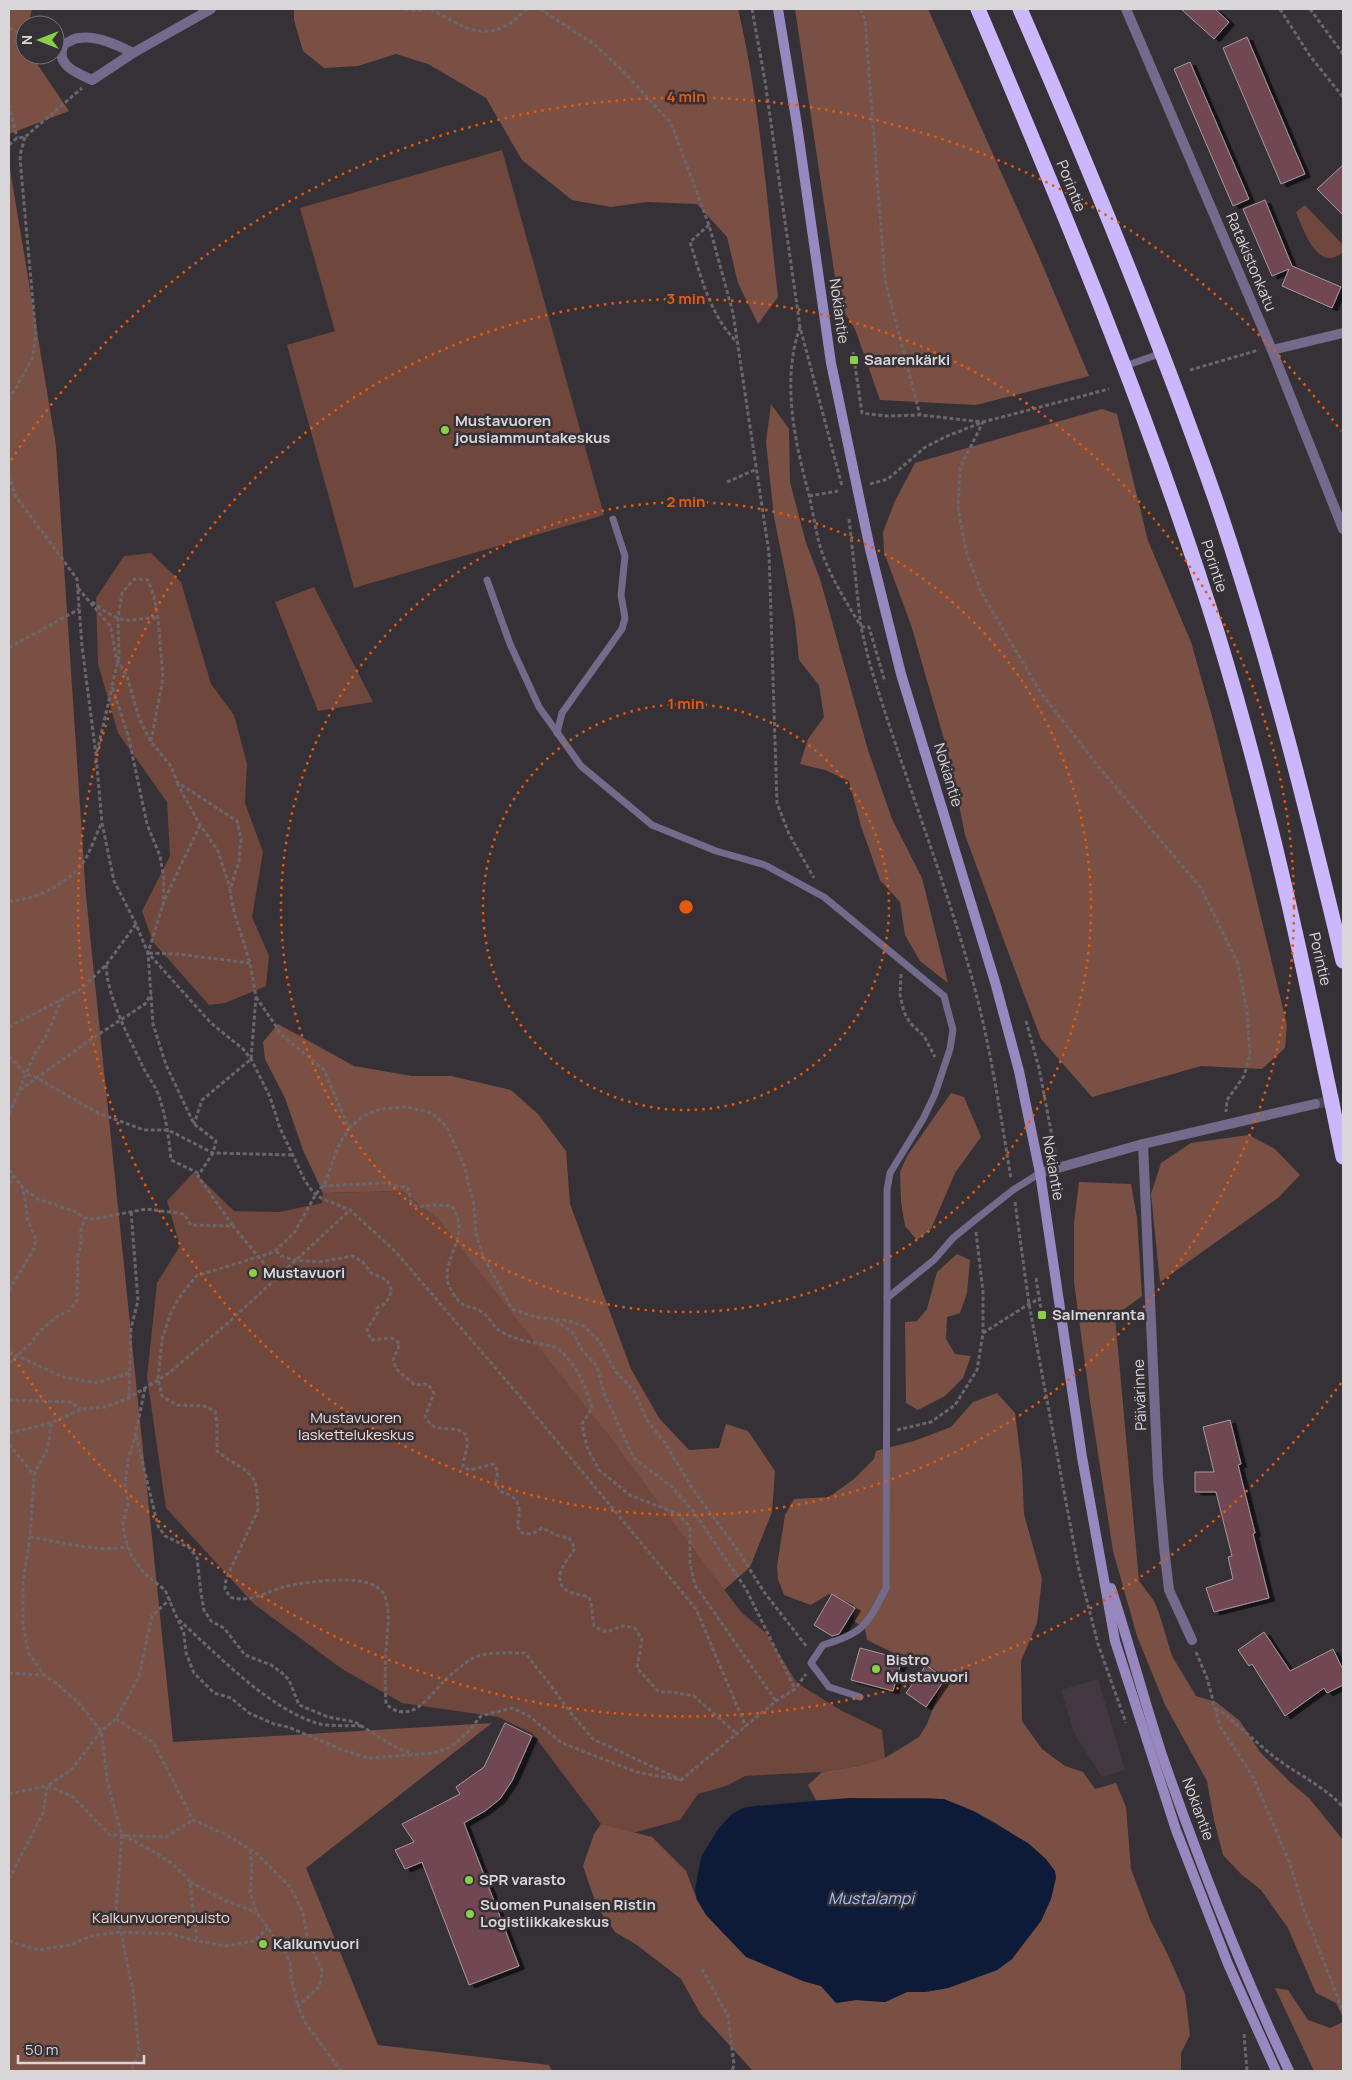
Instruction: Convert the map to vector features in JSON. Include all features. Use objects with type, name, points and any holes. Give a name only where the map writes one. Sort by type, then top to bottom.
[{"type":"highway","name":"Porintie","points":[[978,9],[1125,366],[1178,513],[1217,634],[1282,868],[1343,1158]]},
{"type":"highway","name":"Porintie","points":[[1020,9],[1092,176],[1162,353],[1215,500],[1254,620],[1320,862],[1343,962]]},
{"type":"main road","name":"Nokiantie","points":[[778,9],[797,124],[831,363],[870,549],[901,674],[995,982],[1019,1071],[1040,1173],[1082,1457],[1115,1641],[1164,1796],[1228,1964],[1276,2071]]},
{"type":"main road","name":"Nokiantie","points":[[1098,1549],[1162,1754],[1191,1834],[1240,1958],[1289,2071]]},
{"type":"street","points":[[133,53],[95,39],[80,38],[64,44],[62,58],[67,68],[92,80],[133,53],[211,9]]},
{"type":"street","name":"Ratakistonkatu","points":[[1126,9],[1272,350],[1343,529]]},
{"type":"street","points":[[1272,350],[1343,334]]},
{"type":"street","points":[[1040,1173],[1143,1144],[1315,1104]]},
{"type":"street","name":"Päivärinne","points":[[1143,1144],[1158,1478],[1169,1590],[1192,1640]]},
{"type":"lane","points":[[1125,366],[1162,353]]},
{"type":"lane","points":[[557,733],[562,713],[622,629],[625,618],[621,595],[624,556],[613,519]]},
{"type":"lane","points":[[487,580],[510,644],[539,707],[581,766],[652,825],[716,851],[765,865],[824,897],[944,996],[953,1030],[950,1048],[923,1119],[890,1173],[887,1190],[886,1588],[870,1620],[849,1637],[823,1645],[810,1667],[829,1687],[860,1697]]},
{"type":"lane","points":[[887,1298],[934,1260],[953,1238],[975,1220],[1013,1190],[1040,1173]]},
{"type":"path","points":[[405,9],[417,11],[426,9]]},
{"type":"path","points":[[431,9],[470,31],[485,32],[503,27],[528,9]]},
{"type":"path","points":[[540,9],[594,44],[671,123],[709,225],[733,313],[769,553],[777,803],[789,834],[824,897]]},
{"type":"path","points":[[752,9],[765,81],[800,327],[843,490]]},
{"type":"path","points":[[861,9],[865,21],[885,280],[920,416]]},
{"type":"path","points":[[1280,9],[1310,56],[1343,98]]},
{"type":"path","points":[[1310,9],[1343,54]]},
{"type":"path","points":[[9,145],[17,138],[25,137],[92,80]]},
{"type":"path","points":[[9,105],[17,138]]},
{"type":"path","points":[[9,399],[32,359],[36,336],[20,155],[25,137]]},
{"type":"path","points":[[709,225],[690,242],[706,292],[728,334],[737,343]]},
{"type":"path","points":[[800,327],[794,345],[790,369],[792,408],[803,473],[824,558],[836,584],[861,627]]},
{"type":"path","points":[[1190,370],[1255,350],[1272,350]]},
{"type":"path","points":[[853,352],[862,413],[983,422]]},
{"type":"path","points":[[870,484],[888,479],[924,448],[945,436],[983,422],[1109,389]]},
{"type":"path","points":[[983,422],[960,468],[958,507],[966,551],[981,592],[1041,693],[1098,766],[1201,888],[1238,964],[1247,1010],[1250,1055],[1244,1076],[1227,1100],[1225,1125]]},
{"type":"path","points":[[727,482],[757,469]]},
{"type":"path","points":[[9,475],[15,494],[77,579],[82,646],[96,755],[102,823],[114,881],[136,924],[148,953],[153,1024],[166,1065],[194,1124],[216,1141],[213,1153],[198,1176],[233,1226],[276,1278]]},
{"type":"path","points":[[809,496],[838,491]]},
{"type":"path","points":[[848,516],[861,627],[869,661],[953,914],[972,978],[988,1043],[1013,1190]]},
{"type":"path","points":[[96,755],[118,661],[118,618],[122,593],[134,579],[148,580],[154,596],[158,618],[163,678],[151,742]]},
{"type":"path","points":[[78,587],[111,627],[118,661],[127,676],[139,718],[151,742],[171,766],[177,782],[200,825],[218,851],[250,963],[256,997],[251,1060],[202,1100],[194,1124]]},
{"type":"path","points":[[89,601],[118,618],[128,620],[145,617],[158,618]]},
{"type":"path","points":[[9,648],[79,609]]},
{"type":"path","points":[[861,627],[869,627],[885,682]]},
{"type":"path","points":[[869,661],[878,658]]},
{"type":"path","points":[[112,686],[130,739],[148,824],[160,856],[164,879],[163,907]]},
{"type":"path","points":[[177,782],[237,821],[241,839],[240,861],[230,890]]},
{"type":"path","points":[[9,901],[20,901],[52,889],[79,868],[102,823]]},
{"type":"path","points":[[148,953],[163,907],[200,825]]},
{"type":"path","points":[[9,1026],[81,989],[106,964],[136,924]]},
{"type":"path","points":[[148,953],[177,954],[250,963]]},
{"type":"path","points":[[148,953],[211,1022],[243,1049],[251,1060],[270,1098],[280,1128],[305,1181],[321,1198],[350,1210],[395,1251],[522,1399],[696,1610],[746,1727]]},
{"type":"path","points":[[106,964],[107,982],[122,1019],[158,1095],[168,1130],[171,1160],[200,1174]]},
{"type":"path","points":[[20,1090],[145,1004],[152,994]]},
{"type":"path","points":[[900,995],[904,1012],[910,1023],[924,1036],[942,1071]]},
{"type":"path","points":[[256,997],[282,1035],[324,1070],[349,1128]]},
{"type":"path","points":[[9,1114],[35,1053],[47,1034],[63,998]]},
{"type":"path","points":[[1026,1021],[1039,1068],[1058,1167]]},
{"type":"path","points":[[9,1056],[26,1074],[37,1078],[98,1113],[144,1130],[168,1130],[213,1153],[294,1155]]},
{"type":"path","points":[[145,1388],[128,1460],[125,1485],[128,1503],[123,1522],[128,1546],[132,1557],[145,1574],[165,1590],[170,1599],[184,1634],[186,1653],[194,1673],[214,1693],[231,1698],[249,1713],[343,1750],[369,1758],[434,1753],[451,1747],[482,1716],[512,1708],[529,1716],[562,1743],[636,1772],[681,1780],[776,1701],[795,1689],[810,1667],[807,1646],[764,1592],[719,1523],[694,1491],[665,1443],[647,1420],[634,1391],[616,1372],[599,1341],[584,1326],[535,1317],[512,1309],[483,1256],[476,1234],[474,1205],[464,1165],[446,1126],[432,1113],[407,1107],[381,1109],[363,1116],[349,1128],[338,1147],[323,1186],[316,1194],[294,1233],[276,1251],[196,1276],[179,1298],[170,1315],[162,1339],[158,1380],[162,1396],[177,1405],[204,1406],[215,1411],[218,1423],[217,1451],[247,1471],[255,1481],[258,1510],[226,1579],[224,1589],[230,1597],[244,1600],[286,1586],[313,1581],[363,1581],[375,1586],[385,1595],[388,1616],[384,1679],[386,1704],[392,1710],[405,1712],[416,1709],[431,1697],[445,1680],[471,1660],[492,1653],[525,1653],[593,1739],[681,1780]]},
{"type":"path","points":[[9,1170],[23,1188],[38,1199],[76,1212],[85,1218],[94,1219],[146,1209],[184,1214],[191,1224],[233,1226]]},
{"type":"path","points":[[9,1184],[13,1177]]},
{"type":"path","points":[[323,1186],[384,1183],[408,1188],[411,1202],[417,1207],[452,1206],[457,1214],[460,1228],[454,1254],[447,1267],[446,1281],[453,1294],[464,1307],[484,1313],[500,1331],[538,1344],[554,1347],[568,1359],[587,1387],[592,1408],[582,1424],[587,1447],[598,1470],[630,1495],[678,1514],[690,1527],[690,1564],[695,1585],[776,1701]]},
{"type":"path","points":[[9,1290],[35,1247],[35,1236],[28,1221],[23,1188]]},
{"type":"path","points":[[9,1433],[51,1423],[82,1409],[105,1406],[129,1398],[158,1380],[228,1323],[350,1210]]},
{"type":"path","points":[[129,1398],[131,1328],[138,1301],[131,1211]]},
{"type":"path","points":[[9,1363],[40,1332],[60,1315],[69,1311],[77,1300],[78,1255],[82,1245],[81,1230],[85,1218]]},
{"type":"path","points":[[887,1432],[931,1422],[955,1404],[977,1370],[983,1333],[983,1292],[975,1220]]},
{"type":"path","points":[[276,1251],[281,1256],[294,1260],[319,1262],[353,1256],[363,1262],[372,1274],[387,1280],[392,1291],[386,1303],[377,1308],[378,1312],[367,1329],[372,1340],[392,1338],[400,1344],[393,1360],[396,1369],[410,1382],[419,1386],[428,1384],[433,1390],[424,1417],[432,1426],[445,1430],[461,1430],[465,1434],[467,1446],[464,1453],[463,1467],[470,1470],[493,1464],[498,1471],[496,1482],[499,1490],[512,1498],[519,1507],[520,1514],[517,1526],[522,1533],[532,1534],[542,1528],[559,1536],[569,1538],[575,1548],[559,1571],[560,1584],[566,1591],[589,1597],[593,1606],[591,1614],[594,1626],[602,1631],[612,1631],[625,1626],[636,1629],[642,1640],[638,1668],[648,1681],[659,1692],[694,1696],[737,1734]]},
{"type":"path","points":[[1036,1278],[1043,1322]]},
{"type":"path","points":[[983,1333],[1040,1299]]},
{"type":"path","points":[[554,1319],[573,1333],[582,1350],[597,1366],[604,1394],[634,1458],[672,1487],[694,1512],[746,1589],[795,1689]]},
{"type":"path","points":[[9,1352],[63,1377],[97,1384],[129,1373]]},
{"type":"path","points":[[9,1400],[70,1402],[82,1409]]},
{"type":"path","points":[[51,1423],[48,1448],[34,1475],[30,1537],[23,1581],[23,1624],[28,1652],[44,1675],[78,1702],[101,1732],[108,1784],[122,1835],[116,1909],[133,1992],[139,2052],[131,2071]]},
{"type":"path","points":[[136,1432],[158,1526],[165,1536],[190,1548],[197,1558],[200,1593],[204,1610],[211,1621],[224,1628],[245,1656],[271,1665],[282,1673],[288,1680],[299,1705],[328,1717],[355,1722],[397,1748],[415,1754]]},
{"type":"path","points":[[9,1444],[34,1475]]},
{"type":"path","points":[[30,1537],[120,1549],[128,1546]]},
{"type":"path","points":[[9,1794],[47,1786],[72,1769],[101,1732],[116,1719],[139,1676],[152,1616],[170,1599]]},
{"type":"path","points":[[179,1620],[252,1684],[287,1711],[318,1724],[363,1726]]},
{"type":"path","points":[[1192,1640],[1207,1678],[1220,1726],[1253,1777],[1286,1853],[1306,1913],[1343,2009]]},
{"type":"path","points":[[9,1673],[44,1675]]},
{"type":"path","points":[[1215,1708],[1224,1713],[1275,1757],[1332,1794],[1343,1806]]},
{"type":"path","points":[[116,1719],[153,1742],[194,1820],[225,1834],[256,1853],[290,1887],[304,1913],[308,1941],[322,1970],[320,1986],[298,2006]]},
{"type":"path","points":[[47,1786],[72,1796],[110,1835],[166,1836],[194,1820]]},
{"type":"path","points":[[9,1878],[43,1813],[47,1786]]},
{"type":"path","points":[[122,1835],[165,1859],[185,1875],[190,1882],[226,1901],[256,1912]]},
{"type":"path","points":[[250,1850],[252,1869],[250,1892],[256,1912],[284,1950],[290,1962],[291,1977],[298,2006],[304,2021],[342,2071]]},
{"type":"path","points":[[190,1882],[197,1941]]},
{"type":"path","points":[[9,1942],[38,1950],[70,1944],[91,1936],[120,1932],[171,1934],[224,1946],[254,1941],[268,1928]]},
{"type":"path","points":[[702,1969],[728,2016],[734,2065],[732,2071]]},
{"type":"shaded area","points":[[1098,1679],[1125,1770],[1102,1777],[1074,1733],[1061,1690]]},
{"type":"green space","points":[[9,9],[32,9],[30,15],[15,15],[15,65],[38,65],[69,111],[9,134]]},
{"type":"green space","points":[[294,9],[738,9],[746,44],[757,116],[778,297],[758,324],[738,283],[727,237],[697,204],[647,202],[611,207],[572,200],[522,160],[486,98],[428,64],[396,54],[358,66],[324,68],[303,51],[294,20]]},
{"type":"green space","points":[[795,9],[928,9],[1040,259],[1089,376],[976,405],[880,400],[855,329],[839,304]]},
{"type":"green space","name":"Mustavuoren jousiammuntakeskus","points":[[502,150],[604,515],[354,588],[287,345],[335,331],[300,208]]},
{"type":"green space","name":"Kalkunvuorenpuisto","points":[[9,163],[56,446],[86,896],[173,1742],[492,1723],[306,1868],[378,2045],[549,2065],[552,2071],[9,2071]]},
{"type":"green space","points":[[1305,205],[1343,245],[1343,252],[1334,257],[1326,257],[1313,247],[1296,212]]},
{"type":"green space","points":[[771,404],[789,429],[790,482],[806,543],[820,579],[868,750],[892,819],[922,878],[948,983],[920,961],[905,935],[900,902],[880,880],[861,826],[849,781],[825,770],[800,764],[808,739],[824,717],[819,685],[799,660],[795,621],[774,517],[766,442]]},
{"type":"green space","points":[[1102,409],[1117,414],[1148,541],[1191,642],[1215,727],[1287,1025],[1285,1048],[1262,1069],[1201,1066],[1092,1097],[1041,1039],[1013,965],[965,835],[950,760],[911,625],[884,552],[883,532],[895,501],[915,463]]},
{"type":"green space","points":[[151,553],[181,582],[211,684],[234,715],[247,764],[245,803],[263,852],[252,917],[269,956],[266,986],[225,1003],[209,1005],[153,942],[142,911],[170,856],[167,802],[118,733],[98,664],[96,598],[124,556]]},
{"type":"green space","points":[[314,587],[373,702],[318,711],[275,602]]},
{"type":"green space","points":[[278,1024],[354,1066],[412,1076],[451,1076],[511,1090],[538,1114],[566,1151],[570,1204],[631,1369],[659,1418],[689,1450],[719,1448],[726,1424],[748,1431],[775,1471],[772,1512],[750,1567],[724,1590],[605,1431],[439,1220],[402,1191],[323,1193],[303,1150],[285,1098],[265,1059],[263,1042]]},
{"type":"green space","points":[[951,1093],[964,1097],[981,1137],[955,1173],[931,1229],[917,1240],[905,1226],[901,1202],[900,1172],[907,1156]]},
{"type":"green space","points":[[1249,1135],[1275,1149],[1300,1175],[1278,1198],[1160,1282],[1151,1194],[1161,1163],[1191,1143]]},
{"type":"green space","name":"Mustavuoren laskettelukeskus","points":[[194,1172],[234,1211],[279,1212],[322,1203],[323,1193],[402,1191],[439,1220],[512,1309],[741,1612],[766,1633],[797,1683],[842,1711],[882,1730],[885,1758],[858,1766],[822,1772],[745,1776],[726,1786],[698,1794],[680,1820],[633,1833],[601,1824],[532,1733],[498,1717],[402,1703],[342,1669],[254,1604],[166,1508],[147,1377],[157,1283],[180,1246],[167,1201]]},
{"type":"green space","points":[[1079,1182],[1131,1184],[1137,1218],[1142,1296],[1115,1316],[1139,1581],[1154,1601],[1172,1656],[1196,1696],[1216,1702],[1240,1721],[1260,1752],[1309,1798],[1343,1840],[1343,2017],[1336,2003],[1316,1993],[1288,1928],[1261,1890],[1241,1874],[1223,1855],[1207,1781],[1165,1705],[1137,1636],[1113,1551],[1074,1282],[1074,1223]]},
{"type":"green space","points":[[957,1254],[970,1260],[967,1293],[960,1313],[947,1317],[946,1339],[955,1354],[971,1356],[963,1378],[945,1396],[918,1410],[906,1403],[905,1322],[917,1321],[927,1309],[937,1272]]},
{"type":"green space","points":[[997,1393],[1015,1413],[1022,1469],[1024,1514],[1042,1579],[1037,1623],[1021,1661],[1022,1721],[1042,1749],[1065,1766],[1083,1772],[1095,1789],[1116,1783],[1126,1807],[1131,1869],[1151,1922],[1185,1994],[1190,2035],[1181,2053],[1181,2071],[753,2071],[700,2013],[681,1979],[637,1945],[615,1932],[597,1907],[583,1866],[594,1834],[601,1824],[652,1837],[686,1871],[697,1900],[785,1973],[821,1986],[836,2003],[856,2000],[885,2002],[907,1992],[925,1992],[948,1988],[997,1970],[1012,1959],[1055,1871],[1031,1847],[978,1813],[943,1800],[928,1798],[816,1800],[808,1785],[822,1772],[858,1766],[885,1758],[919,1737],[927,1724],[943,1682],[919,1657],[894,1653],[867,1640],[865,1629],[854,1621],[854,1605],[829,1594],[811,1605],[784,1595],[778,1579],[777,1566],[785,1515],[794,1499],[829,1497],[854,1479],[874,1459],[876,1451],[914,1441],[951,1427],[973,1402]]},
{"type":"green space","points":[[1275,1988],[1288,1990],[1308,2020],[1330,2028],[1343,2022],[1343,2071],[1314,2071]]},
{"type":"water","name":"Mustalampi","points":[[849,1798],[944,1799],[975,1812],[1028,1843],[1046,1859],[1055,1871],[1056,1878],[1051,1899],[1041,1921],[1012,1959],[997,1970],[948,1988],[925,1992],[907,1992],[885,2002],[856,2000],[836,2003],[821,1986],[803,1981],[746,1957],[706,1915],[697,1900],[695,1889],[701,1857],[719,1828],[732,1814],[743,1808]]},
{"type":"building","points":[[1181,9],[1215,9],[1229,22],[1214,39]]},
{"type":"building","points":[[1247,37],[1305,174],[1281,184],[1223,48]]},
{"type":"building","points":[[1190,62],[1249,199],[1233,206],[1174,69]]},
{"type":"building","points":[[1343,165],[1343,215],[1317,189]]},
{"type":"building","points":[[1265,200],[1292,266],[1341,287],[1332,308],[1282,286],[1289,269],[1272,276],[1243,209]]},
{"type":"building","points":[[1230,1420],[1241,1464],[1238,1465],[1255,1533],[1253,1534],[1269,1598],[1214,1612],[1206,1588],[1233,1579],[1228,1557],[1232,1556],[1216,1492],[1195,1492],[1195,1472],[1214,1472],[1203,1427]]},
{"type":"building","points":[[832,1594],[855,1608],[839,1634],[832,1636],[814,1625]]},
{"type":"building","points":[[1264,1632],[1290,1671],[1333,1649],[1343,1670],[1343,1685],[1327,1693],[1324,1688],[1285,1716],[1252,1664],[1249,1666],[1238,1650]]},
{"type":"building","name":"Bistro Mustavuori","points":[[860,1648],[902,1659],[893,1691],[851,1680]]},
{"type":"building","points":[[926,1665],[945,1679],[926,1707],[906,1693]]},
{"type":"building","points":[[505,1723],[532,1736],[512,1781],[500,1799],[485,1811],[464,1823],[519,1966],[469,1985],[422,1862],[405,1869],[395,1850],[414,1842],[402,1824],[460,1794],[456,1787],[484,1767]]},
{"type":"tunnel","points":[[1315,1104],[1343,1099]]},
{"type":"place","name":"Saarenkärki","points":[[854,360]]},
{"type":"place","name":"Mustavuoren jousiammuntakeskus","points":[[445,430]]},
{"type":"place","name":"Mustavuori","points":[[253,1273]]},
{"type":"place","name":"Salmenranta","points":[[1042,1315]]},
{"type":"place","name":"Bistro Mustavuori","points":[[876,1669]]},
{"type":"place","name":"SPR varasto","points":[[469,1880]]},
{"type":"place","name":"Suomen Punaisen Ristin Logistiikkakeskus","points":[[470,1914]]},
{"type":"place","name":"Kalkunvuori","points":[[263,1944]]}]
